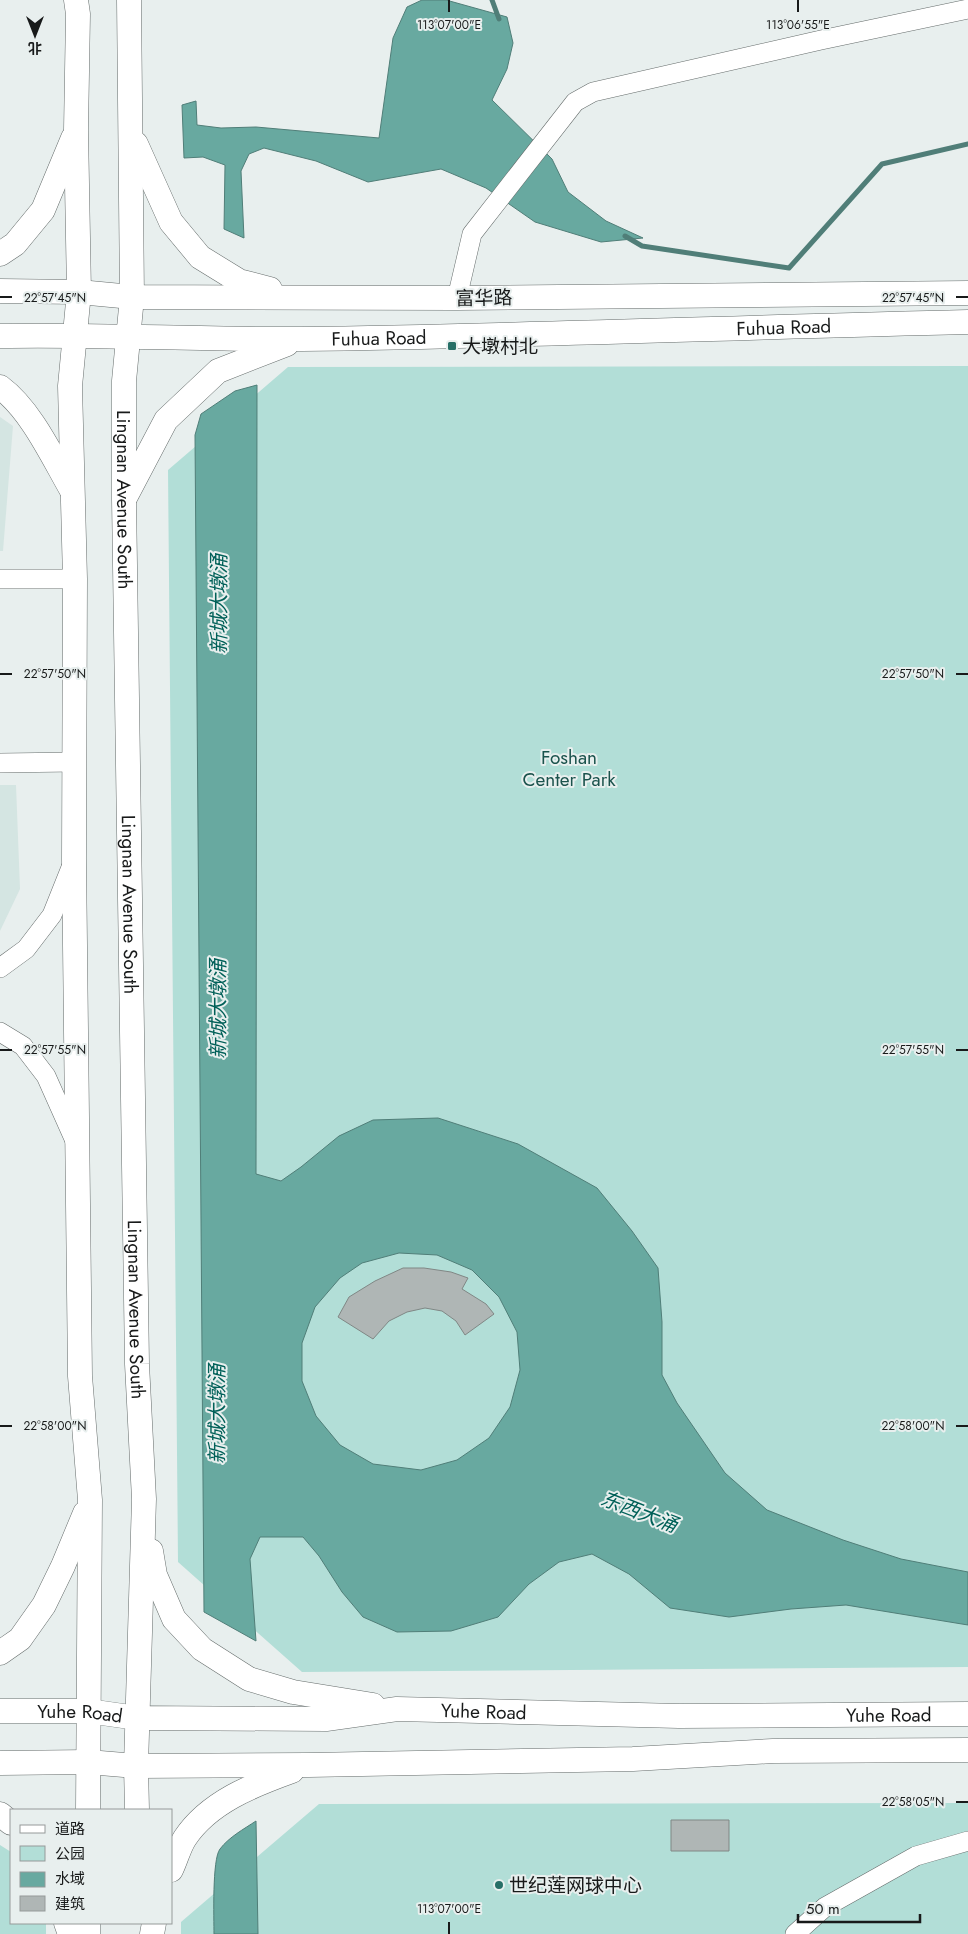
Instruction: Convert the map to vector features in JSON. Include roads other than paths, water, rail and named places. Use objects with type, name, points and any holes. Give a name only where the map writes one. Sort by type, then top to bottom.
[{"type":"main road","points":[[76,0],[78,14],[76,130],[79,292],[70,386],[75,579],[74,859],[80,1376],[90,1500],[88,1809]]},
{"type":"main road","name":"Lingnan Avenue South","points":[[129,0],[132,297],[124,380],[124,499],[138,1364],[144,1499],[136,1809]]},
{"type":"main road","points":[[0,254],[15,244],[43,210],[76,130]]},
{"type":"main road","points":[[131,132],[171,222],[200,257],[239,281],[303,298]]},
{"type":"main road","name":"富华路","points":[[0,291],[79,292],[132,297],[303,298],[968,293]]},
{"type":"main road","name":"Fuhua Road","points":[[0,336],[74,334],[128,338],[300,339],[968,322]]},
{"type":"main road","points":[[124,499],[166,420],[218,371],[300,339]]},
{"type":"main road","points":[[0,387],[8,392],[29,418],[73,493]]},
{"type":"main road","points":[[144,1499],[154,1575],[174,1619],[202,1650],[249,1679],[293,1692],[397,1709]]},
{"type":"main road","points":[[0,1653],[20,1639],[44,1605],[63,1566],[90,1500]]},
{"type":"main road","name":"Yuhe Road","points":[[0,1711],[88,1712],[138,1718],[326,1718],[397,1709],[679,1716],[968,1714]]},
{"type":"main road","name":"Yuhe Road","points":[[0,1763],[88,1762],[136,1766],[309,1765],[633,1759],[773,1751],[968,1750]]},
{"type":"main road","points":[[172,1868],[185,1838],[209,1810],[264,1781],[309,1765]]},
{"type":"street","points":[[458,298],[472,234],[575,102],[593,92],[820,40],[968,10]]},
{"type":"street","points":[[0,579],[75,579]]},
{"type":"street","points":[[0,763],[74,762]]},
{"type":"street","points":[[0,968],[26,949],[52,915],[74,859]]},
{"type":"street","points":[[0,1032],[23,1046],[46,1076],[78,1148]]},
{"type":"street","points":[[795,1934],[825,1907],[916,1856],[968,1841]]},
{"type":"water","points":[[422,0],[446,0],[507,17],[513,43],[507,69],[492,100],[552,159],[568,192],[606,221],[643,238],[601,242],[535,222],[486,188],[441,169],[368,182],[316,161],[264,148],[249,154],[241,171],[244,238],[224,229],[225,165],[203,157],[184,158],[182,105],[196,101],[197,125],[221,128],[256,127],[379,138],[393,38],[407,7]]},
{"type":"water","points":[[257,385],[256,1174],[281,1181],[339,1136],[373,1120],[438,1118],[518,1144],[597,1188],[632,1231],[658,1268],[662,1322],[662,1375],[677,1403],[725,1473],[767,1510],[843,1540],[901,1559],[968,1572],[968,1625],[846,1605],[791,1609],[729,1617],[670,1608],[629,1574],[592,1554],[559,1562],[529,1584],[498,1617],[451,1631],[397,1632],[363,1617],[342,1592],[319,1556],[303,1537],[260,1537],[250,1559],[256,1641],[204,1612],[195,435],[201,414],[235,391]],"holes":[[[399,1253],[437,1255],[472,1270],[499,1297],[517,1332],[520,1370],[510,1407],[489,1438],[457,1460],[421,1470],[373,1464],[340,1445],[316,1416],[302,1381],[302,1343],[315,1307],[340,1278],[362,1263]]]},
{"type":"water","points":[[256,1821],[258,1934],[214,1934],[214,1890],[217,1855],[220,1849],[237,1833]]},
{"type":"waterway","points":[[492,0],[499,19]]},
{"type":"waterway","points":[[625,236],[642,246],[789,268],[882,164],[968,144]]},
{"type":"place","name":"大墩村北","points":[[452,346]]},
{"type":"place","name":"世纪莲网球中心","points":[[499,1885]]},
{"type":"water label","name":"新城大墩涌","points":[[219,604]]},
{"type":"water label","name":"新城大墩涌","points":[[218,1009]]},
{"type":"water label","name":"新城大墩涌","points":[[217,1414]]},
{"type":"water label","name":"东西大涌","points":[[639,1512]]},
{"type":"park label","name":"Foshan Center Park","points":[[569,768]]}]
